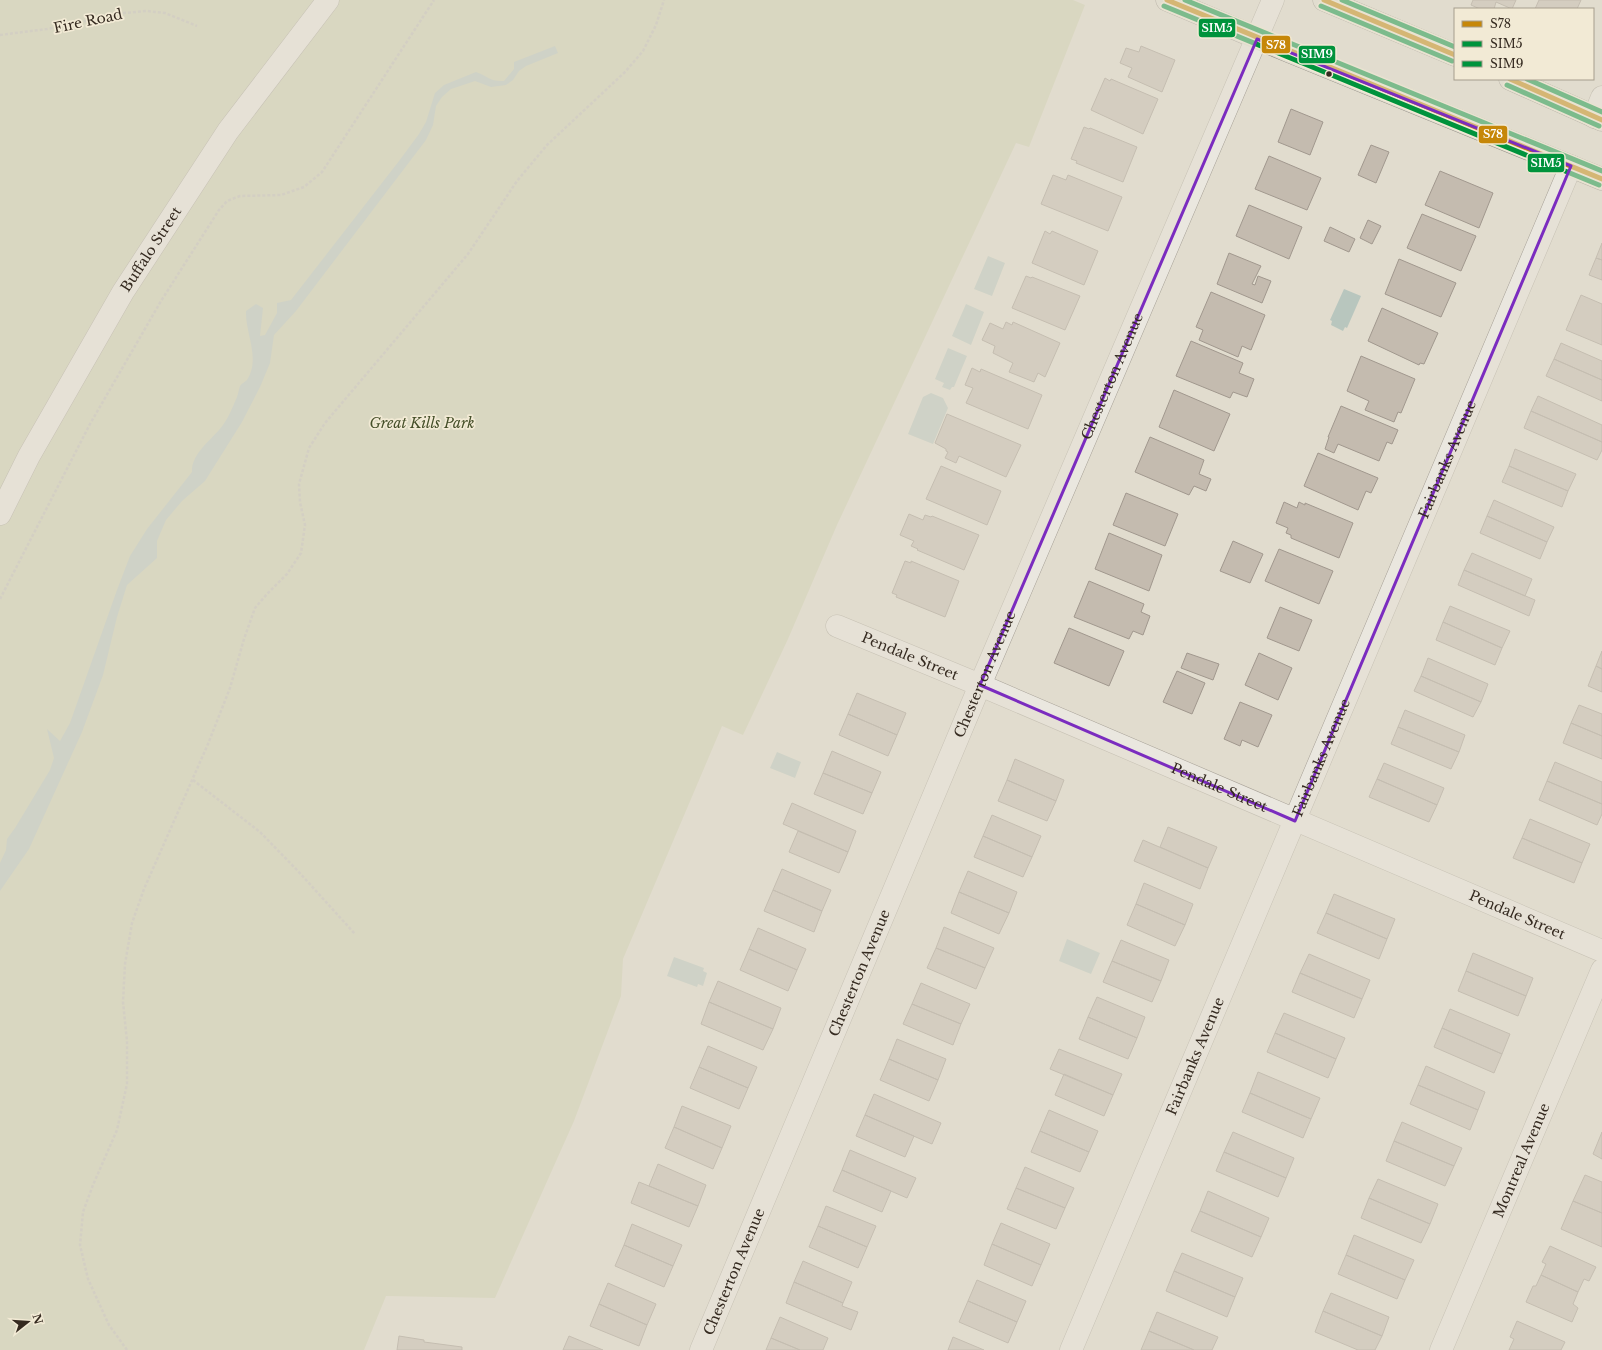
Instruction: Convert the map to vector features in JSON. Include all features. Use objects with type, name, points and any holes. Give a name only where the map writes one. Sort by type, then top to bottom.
[{"type":"main road","points":[[1166,0],[1257,39],[1602,179]]},
{"type":"main road","points":[[1324,0],[1454,55]]},
{"type":"main road","points":[[1512,80],[1598,118]]},
{"type":"street","name":"Buffalo Street","points":[[0,514],[29,456],[123,292],[228,131],[328,0]]},
{"type":"street","name":"Chesterton Avenue","points":[[701,1350],[980,685],[1273,0]]},
{"type":"street","points":[[1598,118],[1602,97]]},
{"type":"street","name":"Fairbanks Avenue","points":[[1071,1350],[1571,166]]},
{"type":"street","name":"Pendale Street","points":[[836,626],[980,685],[1602,951]]},
{"type":"street","name":"Montreal Avenue","points":[[1441,1350],[1602,970]]},
{"type":"path","points":[[0,599],[90,424],[161,302],[219,210],[228,201],[240,196],[281,195],[304,187],[322,172],[434,0]]},
{"type":"path","points":[[127,1350],[109,1325],[88,1280],[80,1245],[83,1212],[117,1130],[127,1084],[127,1041],[123,1002],[125,964],[132,923],[144,890],[193,780],[230,688],[255,608],[287,574],[301,553],[305,525],[300,502],[300,484],[309,448],[325,423],[468,254],[517,181],[547,145],[625,72],[643,51],[656,25],[664,0]]},
{"type":"path","name":"Fire Road","points":[[0,35],[33,32],[124,13],[147,11],[165,13],[197,26]]},
{"type":"path","points":[[193,780],[260,832],[355,934]]},
{"type":"highlighted area","points":[[1257,39],[1571,166],[1295,821],[980,685]]},
{"type":"green space","name":"Great Kills Park","points":[[0,0],[1073,0],[1085,5],[1029,147],[1016,143],[837,525],[788,639],[743,735],[722,726],[623,959],[621,996],[574,1121],[495,1298],[386,1296],[364,1350],[0,1350]]},
{"type":"shaded area","points":[[555,46],[558,53],[526,66],[506,85],[491,87],[475,81],[451,89],[442,97],[436,106],[433,125],[426,140],[296,311],[274,335],[270,363],[260,387],[242,422],[205,481],[182,501],[166,520],[157,541],[157,558],[127,585],[117,617],[103,675],[82,732],[29,849],[0,891],[0,863],[6,850],[7,839],[50,770],[54,758],[47,729],[60,741],[70,723],[130,556],[147,529],[192,472],[195,459],[199,452],[225,422],[237,397],[240,386],[247,380],[251,372],[253,355],[246,320],[246,311],[256,304],[263,308],[260,336],[265,335],[277,313],[277,303],[291,300],[399,161],[426,122],[435,93],[444,85],[476,72],[492,80],[504,81],[514,69],[514,62]]},
{"type":"shaded area","points":[[988,256],[1005,263],[992,296],[974,289]]},
{"type":"shaded area","points":[[1344,289],[1361,296],[1347,328],[1345,327],[1343,331],[1331,325],[1332,321],[1330,320]]},
{"type":"shaded area","points":[[966,304],[984,312],[971,345],[952,336]]},
{"type":"shaded area","points":[[948,348],[967,356],[954,387],[950,390],[942,387],[944,383],[935,379]]},
{"type":"shaded area","points":[[931,393],[943,398],[948,408],[933,444],[908,434],[923,397]]},
{"type":"shaded area","points":[[777,752],[801,762],[795,778],[770,768]]},
{"type":"shaded area","points":[[1067,939],[1100,953],[1091,974],[1059,961]]},
{"type":"shaded area","points":[[674,957],[704,968],[703,971],[707,973],[703,986],[698,984],[697,987],[667,976]]},
{"type":"building","points":[[1473,0],[1516,0],[1512,8],[1496,2],[1494,8],[1478,8],[1471,5]]},
{"type":"building","points":[[1539,0],[1581,0],[1577,8],[1535,8]]},
{"type":"building","points":[[1141,46],[1175,60],[1162,92],[1128,77],[1132,68],[1120,63],[1126,48],[1139,52]]},
{"type":"building","points":[[1105,78],[1110,81],[1111,79],[1158,99],[1143,134],[1091,110]]},
{"type":"building","points":[[1291,109],[1323,122],[1310,155],[1278,142]]},
{"type":"building","points":[[1084,127],[1137,147],[1123,182],[1076,163],[1077,161],[1071,159]]},
{"type":"building","points":[[1371,145],[1389,152],[1376,183],[1358,175]]},
{"type":"building","points":[[1269,156],[1321,178],[1307,210],[1255,189]]},
{"type":"building","points":[[1440,171],[1493,193],[1479,228],[1425,205]]},
{"type":"building","points":[[1053,175],[1066,180],[1068,175],[1122,197],[1108,231],[1041,204]]},
{"type":"building","points":[[1249,205],[1302,227],[1289,259],[1236,236]]},
{"type":"building","points":[[1422,214],[1476,236],[1461,271],[1407,248]]},
{"type":"building","points":[[1368,220],[1381,226],[1372,244],[1360,238]]},
{"type":"building","points":[[1330,227],[1355,239],[1349,252],[1324,241]]},
{"type":"building","points":[[1045,231],[1050,234],[1052,231],[1098,251],[1084,285],[1032,263]]},
{"type":"building","points":[[1602,243],[1602,260],[1596,258]]},
{"type":"building","points":[[1229,253],[1261,266],[1252,284],[1255,285],[1258,276],[1271,281],[1262,303],[1217,284]]},
{"type":"building","points":[[1596,258],[1602,260],[1602,280],[1589,275]]},
{"type":"building","points":[[1399,259],[1456,283],[1441,317],[1385,294]]},
{"type":"building","points":[[1026,276],[1080,296],[1065,330],[1012,308]]},
{"type":"building","points":[[1211,292],[1265,315],[1251,350],[1242,346],[1238,357],[1199,340],[1203,330],[1196,327]]},
{"type":"building","points":[[1581,295],[1602,304],[1602,345],[1566,330]]},
{"type":"building","points":[[1382,308],[1438,333],[1424,364],[1420,363],[1419,365],[1368,341]]},
{"type":"building","points":[[1006,322],[1012,325],[1013,322],[1060,343],[1045,377],[1038,373],[1034,382],[1009,372],[1013,363],[993,353],[995,346],[982,340],[990,323],[1003,329]]},
{"type":"building","points":[[1191,341],[1243,363],[1239,373],[1254,379],[1247,397],[1233,392],[1230,398],[1176,376]]},
{"type":"building","points":[[1561,343],[1602,361],[1602,380],[1554,359]]},
{"type":"building","points":[[1361,356],[1415,379],[1401,413],[1398,412],[1394,422],[1365,410],[1369,401],[1347,391]]},
{"type":"building","points":[[1554,359],[1602,380],[1602,401],[1546,376]]},
{"type":"building","points":[[972,368],[980,372],[981,369],[1042,395],[1028,429],[966,403],[973,388],[965,385]]},
{"type":"building","points":[[1174,390],[1230,414],[1214,451],[1159,427]]},
{"type":"building","points":[[1538,396],[1602,425],[1602,442],[1531,411]]},
{"type":"building","points":[[1341,406],[1398,430],[1392,444],[1387,442],[1379,461],[1338,444],[1334,453],[1325,449],[1328,437]]},
{"type":"building","points":[[1531,411],[1602,442],[1602,450],[1597,460],[1524,428]]},
{"type":"building","points":[[947,414],[1021,445],[1006,477],[959,456],[956,463],[945,458],[948,452],[946,449],[935,443]]},
{"type":"building","points":[[1150,437],[1204,460],[1199,474],[1211,479],[1206,491],[1194,486],[1189,495],[1135,472]]},
{"type":"building","points":[[1515,449],[1576,474],[1568,491],[1509,466]]},
{"type":"building","points":[[1318,453],[1378,478],[1371,493],[1366,491],[1358,510],[1304,486]]},
{"type":"building","points":[[941,466],[1001,491],[987,525],[926,499]]},
{"type":"building","points":[[1509,466],[1568,491],[1562,507],[1502,482]]},
{"type":"building","points":[[1126,493],[1178,514],[1165,546],[1113,525]]},
{"type":"building","points":[[1494,500],[1554,527],[1547,542],[1487,516]]},
{"type":"building","points":[[1284,502],[1297,508],[1299,502],[1305,505],[1305,503],[1353,523],[1339,558],[1291,538],[1291,535],[1286,533],[1288,528],[1276,523]]},
{"type":"building","points":[[909,514],[923,520],[925,515],[932,516],[979,535],[964,570],[917,550],[918,549],[911,546],[914,541],[900,535]]},
{"type":"building","points":[[1487,516],[1547,542],[1540,559],[1480,533]]},
{"type":"building","points":[[1109,533],[1162,555],[1149,591],[1095,569]]},
{"type":"building","points":[[1233,541],[1263,554],[1250,583],[1220,571]]},
{"type":"building","points":[[1279,549],[1333,571],[1319,604],[1265,581]]},
{"type":"building","points":[[1472,553],[1532,579],[1525,596],[1464,570]]},
{"type":"building","points":[[905,561],[911,563],[911,561],[959,581],[945,617],[896,597],[897,595],[892,593]]},
{"type":"building","points":[[1464,570],[1535,600],[1529,616],[1458,585]]},
{"type":"building","points":[[1089,581],[1144,604],[1141,612],[1150,616],[1143,635],[1133,631],[1129,639],[1074,617]]},
{"type":"building","points":[[1450,606],[1510,631],[1502,648],[1443,622]]},
{"type":"building","points":[[1280,607],[1312,620],[1299,651],[1267,638]]},
{"type":"building","points":[[1443,622],[1502,648],[1495,665],[1436,640]]},
{"type":"building","points":[[1069,628],[1124,651],[1109,686],[1054,663]]},
{"type":"building","points":[[1602,651],[1602,669],[1596,666]]},
{"type":"building","points":[[1187,653],[1219,664],[1213,680],[1181,668]]},
{"type":"building","points":[[1259,653],[1292,668],[1278,700],[1245,685]]},
{"type":"building","points":[[1428,658],[1488,684],[1481,702],[1421,676]]},
{"type":"building","points":[[1596,666],[1602,669],[1602,692],[1588,686]]},
{"type":"building","points":[[1177,671],[1205,683],[1192,714],[1163,702]]},
{"type":"building","points":[[1421,676],[1481,702],[1473,717],[1414,691]]},
{"type":"building","points":[[857,693],[906,713],[897,735],[848,714]]},
{"type":"building","points":[[1240,702],[1272,715],[1258,747],[1242,740],[1240,746],[1224,739]]},
{"type":"building","points":[[1579,705],[1602,714],[1602,736],[1571,723]]},
{"type":"building","points":[[1405,710],[1465,735],[1459,752],[1398,727]]},
{"type":"building","points":[[848,714],[897,735],[888,756],[839,735]]},
{"type":"building","points":[[1571,723],[1602,736],[1602,759],[1563,743]]},
{"type":"building","points":[[1398,727],[1459,752],[1451,769],[1391,744]]},
{"type":"building","points":[[832,751],[881,772],[872,793],[823,773]]},
{"type":"building","points":[[1015,759],[1064,780],[1056,801],[1007,780]]},
{"type":"building","points":[[1555,762],[1602,782],[1602,804],[1547,781]]},
{"type":"building","points":[[1384,763],[1444,788],[1437,805],[1377,779]]},
{"type":"building","points":[[823,773],[872,793],[863,814],[814,794]]},
{"type":"building","points":[[1377,779],[1437,805],[1429,822],[1369,797]]},
{"type":"building","points":[[1007,780],[1056,801],[1047,821],[998,801]]},
{"type":"building","points":[[1547,781],[1602,804],[1602,814],[1597,825],[1539,800]]},
{"type":"building","points":[[792,803],[856,831],[848,852],[783,824]]},
{"type":"building","points":[[992,815],[1041,836],[1032,857],[983,836]]},
{"type":"building","points":[[1530,819],[1590,844],[1582,863],[1522,838]]},
{"type":"building","points":[[1168,827],[1217,847],[1208,868],[1160,847]]},
{"type":"building","points":[[798,831],[848,852],[839,873],[789,852]]},
{"type":"building","points":[[983,836],[1032,857],[1023,877],[974,857]]},
{"type":"building","points":[[1522,838],[1582,863],[1574,883],[1513,858]]},
{"type":"building","points":[[1143,840],[1208,868],[1200,889],[1134,861]]},
{"type":"building","points":[[782,869],[831,890],[822,911],[773,890]]},
{"type":"building","points":[[968,871],[1017,892],[1009,913],[959,892]]},
{"type":"building","points":[[1144,883],[1193,904],[1185,925],[1136,904]]},
{"type":"building","points":[[773,890],[822,911],[814,932],[764,911]]},
{"type":"building","points":[[959,892],[1009,913],[999,934],[951,913]]},
{"type":"building","points":[[1334,894],[1395,919],[1387,939],[1326,913]]},
{"type":"building","points":[[1136,904],[1185,925],[1175,946],[1127,925]]},
{"type":"building","points":[[1326,913],[1387,939],[1379,959],[1317,933]]},
{"type":"building","points":[[944,927],[994,948],[985,968],[936,948]]},
{"type":"building","points":[[758,928],[806,949],[797,970],[749,949]]},
{"type":"building","points":[[1121,940],[1169,960],[1161,981],[1112,961]]},
{"type":"building","points":[[936,948],[985,968],[976,989],[927,968]]},
{"type":"building","points":[[749,949],[797,970],[788,991],[740,970]]},
{"type":"building","points":[[1473,953],[1533,978],[1526,996],[1466,971]]},
{"type":"building","points":[[1309,954],[1370,980],[1362,999],[1300,973]]},
{"type":"building","points":[[1112,961],[1161,981],[1152,1002],[1103,982]]},
{"type":"building","points":[[1466,971],[1526,996],[1518,1016],[1458,991]]},
{"type":"building","points":[[1300,973],[1362,999],[1354,1018],[1292,992]]},
{"type":"building","points":[[718,981],[781,1008],[773,1029],[709,1002]]},
{"type":"building","points":[[921,983],[970,1004],[961,1024],[912,1004]]},
{"type":"building","points":[[1097,997],[1145,1017],[1137,1038],[1088,1017]]},
{"type":"building","points":[[709,1002],[773,1029],[763,1050],[701,1024]]},
{"type":"building","points":[[912,1004],[961,1024],[953,1045],[903,1024]]},
{"type":"building","points":[[1450,1009],[1510,1034],[1502,1054],[1442,1028]]},
{"type":"building","points":[[1284,1013],[1345,1038],[1336,1059],[1275,1033]]},
{"type":"building","points":[[1088,1017],[1137,1038],[1128,1059],[1079,1039]]},
{"type":"building","points":[[1442,1028],[1502,1054],[1494,1073],[1434,1047]]},
{"type":"building","points":[[1275,1033],[1336,1059],[1328,1078],[1267,1052]]},
{"type":"building","points":[[897,1039],[946,1059],[938,1080],[889,1059]]},
{"type":"building","points":[[708,1046],[757,1067],[748,1088],[699,1067]]},
{"type":"building","points":[[1059,1049],[1122,1074],[1113,1095],[1050,1069]]},
{"type":"building","points":[[889,1059],[938,1080],[929,1101],[880,1080]]},
{"type":"building","points":[[1426,1066],[1485,1092],[1478,1110],[1418,1085]]},
{"type":"building","points":[[699,1067],[748,1088],[739,1109],[690,1088]]},
{"type":"building","points":[[1258,1072],[1320,1098],[1311,1119],[1250,1093]]},
{"type":"building","points":[[1064,1074],[1113,1095],[1104,1116],[1055,1095]]},
{"type":"building","points":[[1418,1085],[1478,1110],[1470,1130],[1410,1104]]},
{"type":"building","points":[[1250,1093],[1311,1119],[1303,1138],[1242,1112]]},
{"type":"building","points":[[874,1094],[941,1123],[932,1144],[865,1115]]},
{"type":"building","points":[[682,1106],[731,1126],[722,1148],[674,1127]]},
{"type":"building","points":[[1049,1110],[1098,1131],[1089,1152],[1040,1131]]},
{"type":"building","points":[[865,1115],[914,1136],[905,1157],[856,1136]]},
{"type":"building","points":[[1402,1122],[1462,1148],[1454,1166],[1394,1141]]},
{"type":"building","points":[[674,1127],[722,1148],[713,1169],[665,1148]]},
{"type":"building","points":[[1040,1131],[1089,1152],[1080,1172],[1031,1152]]},
{"type":"building","points":[[1233,1132],[1294,1158],[1286,1178],[1224,1152]]},
{"type":"building","points":[[1602,1132],[1602,1159],[1593,1154]]},
{"type":"building","points":[[1394,1141],[1454,1166],[1445,1186],[1386,1161]]},
{"type":"building","points":[[850,1150],[916,1178],[907,1198],[842,1170]]},
{"type":"building","points":[[1224,1152],[1286,1178],[1278,1197],[1216,1171]]},
{"type":"building","points":[[658,1164],[706,1185],[698,1206],[649,1186]]},
{"type":"building","points":[[1025,1167],[1074,1188],[1065,1208],[1016,1188]]},
{"type":"building","points":[[842,1170],[891,1191],[882,1212],[833,1191]]},
{"type":"building","points":[[1585,1175],[1602,1182],[1602,1213],[1573,1201]]},
{"type":"building","points":[[1378,1179],[1438,1204],[1430,1224],[1369,1198]]},
{"type":"building","points":[[639,1182],[698,1206],[689,1227],[631,1203]]},
{"type":"building","points":[[1016,1188],[1065,1208],[1056,1229],[1007,1209]]},
{"type":"building","points":[[1208,1191],[1269,1218],[1261,1237],[1200,1211]]},
{"type":"building","points":[[1369,1198],[1430,1224],[1421,1243],[1361,1218]]},
{"type":"building","points":[[1573,1201],[1602,1213],[1602,1247],[1561,1229]]},
{"type":"building","points":[[826,1206],[876,1226],[867,1247],[818,1226]]},
{"type":"building","points":[[1200,1211],[1261,1237],[1252,1257],[1191,1231]]},
{"type":"building","points":[[1001,1223],[1050,1244],[1041,1265],[992,1244]]},
{"type":"building","points":[[632,1224],[682,1245],[673,1266],[624,1245]]},
{"type":"building","points":[[818,1226],[867,1247],[858,1268],[809,1247]]},
{"type":"building","points":[[1354,1235],[1414,1260],[1405,1280],[1346,1255]]},
{"type":"building","points":[[992,1244],[1041,1265],[1032,1286],[984,1265]]},
{"type":"building","points":[[624,1245],[673,1266],[664,1287],[615,1266]]},
{"type":"building","points":[[1550,1246],[1596,1267],[1589,1281],[1584,1279],[1578,1292],[1541,1275],[1546,1264],[1542,1262]]},
{"type":"building","points":[[1182,1253],[1243,1278],[1235,1297],[1174,1271]]},
{"type":"building","points":[[1346,1255],[1405,1280],[1397,1299],[1338,1274]]},
{"type":"building","points":[[803,1261],[852,1282],[843,1303],[794,1282]]},
{"type":"building","points":[[1174,1271],[1235,1297],[1227,1317],[1166,1291]]},
{"type":"building","points":[[1541,1275],[1578,1292],[1573,1304],[1578,1308],[1572,1322],[1526,1302],[1533,1286],[1536,1286]]},
{"type":"building","points":[[977,1280],[1026,1301],[1017,1322],[968,1301]]},
{"type":"building","points":[[794,1282],[843,1303],[842,1306],[858,1312],[851,1330],[786,1303]]},
{"type":"building","points":[[608,1283],[656,1304],[647,1325],[599,1304]]},
{"type":"building","points":[[1331,1293],[1389,1317],[1382,1336],[1323,1311]]},
{"type":"building","points":[[968,1301],[1017,1322],[1008,1343],[959,1322]]},
{"type":"building","points":[[599,1304],[647,1325],[639,1346],[590,1326]]},
{"type":"building","points":[[1323,1311],[1382,1336],[1375,1350],[1358,1350],[1315,1332]]},
{"type":"building","points":[[1157,1312],[1218,1337],[1212,1350],[1194,1350],[1149,1331]]},
{"type":"building","points":[[780,1317],[828,1338],[823,1350],[800,1350],[771,1338]]},
{"type":"building","points":[[1517,1321],[1565,1342],[1561,1350],[1509,1350],[1514,1339],[1510,1337]]},
{"type":"building","points":[[1149,1331],[1194,1350],[1141,1350]]},
{"type":"building","points":[[399,1336],[424,1340],[424,1342],[462,1347],[462,1350],[397,1350]]},
{"type":"building","points":[[569,1336],[603,1350],[563,1350]]},
{"type":"building","points":[[953,1337],[984,1350],[948,1350]]},
{"type":"building","points":[[771,1338],[800,1350],[766,1350]]},
{"type":"transit line","name":"S78","points":[[1167,0],[1602,179]]},
{"type":"transit line","name":"SIM9","points":[[1185,0],[1602,171]]},
{"type":"transit line","name":"S78","points":[[1324,0],[1454,55]]},
{"type":"transit line","name":"SIM9","points":[[1342,0],[1454,47]]},
{"type":"transit line","name":"SIM5","points":[[1164,6],[1599,185]]},
{"type":"transit line","name":"SIM5","points":[[1321,6],[1452,61]]},
{"type":"transit line","name":"S78","points":[[1512,80],[1602,120]]},
{"type":"transit line","name":"SIM9","points":[[1529,80],[1602,112]]},
{"type":"transit line","name":"SIM5","points":[[1507,85],[1599,126]]}]
